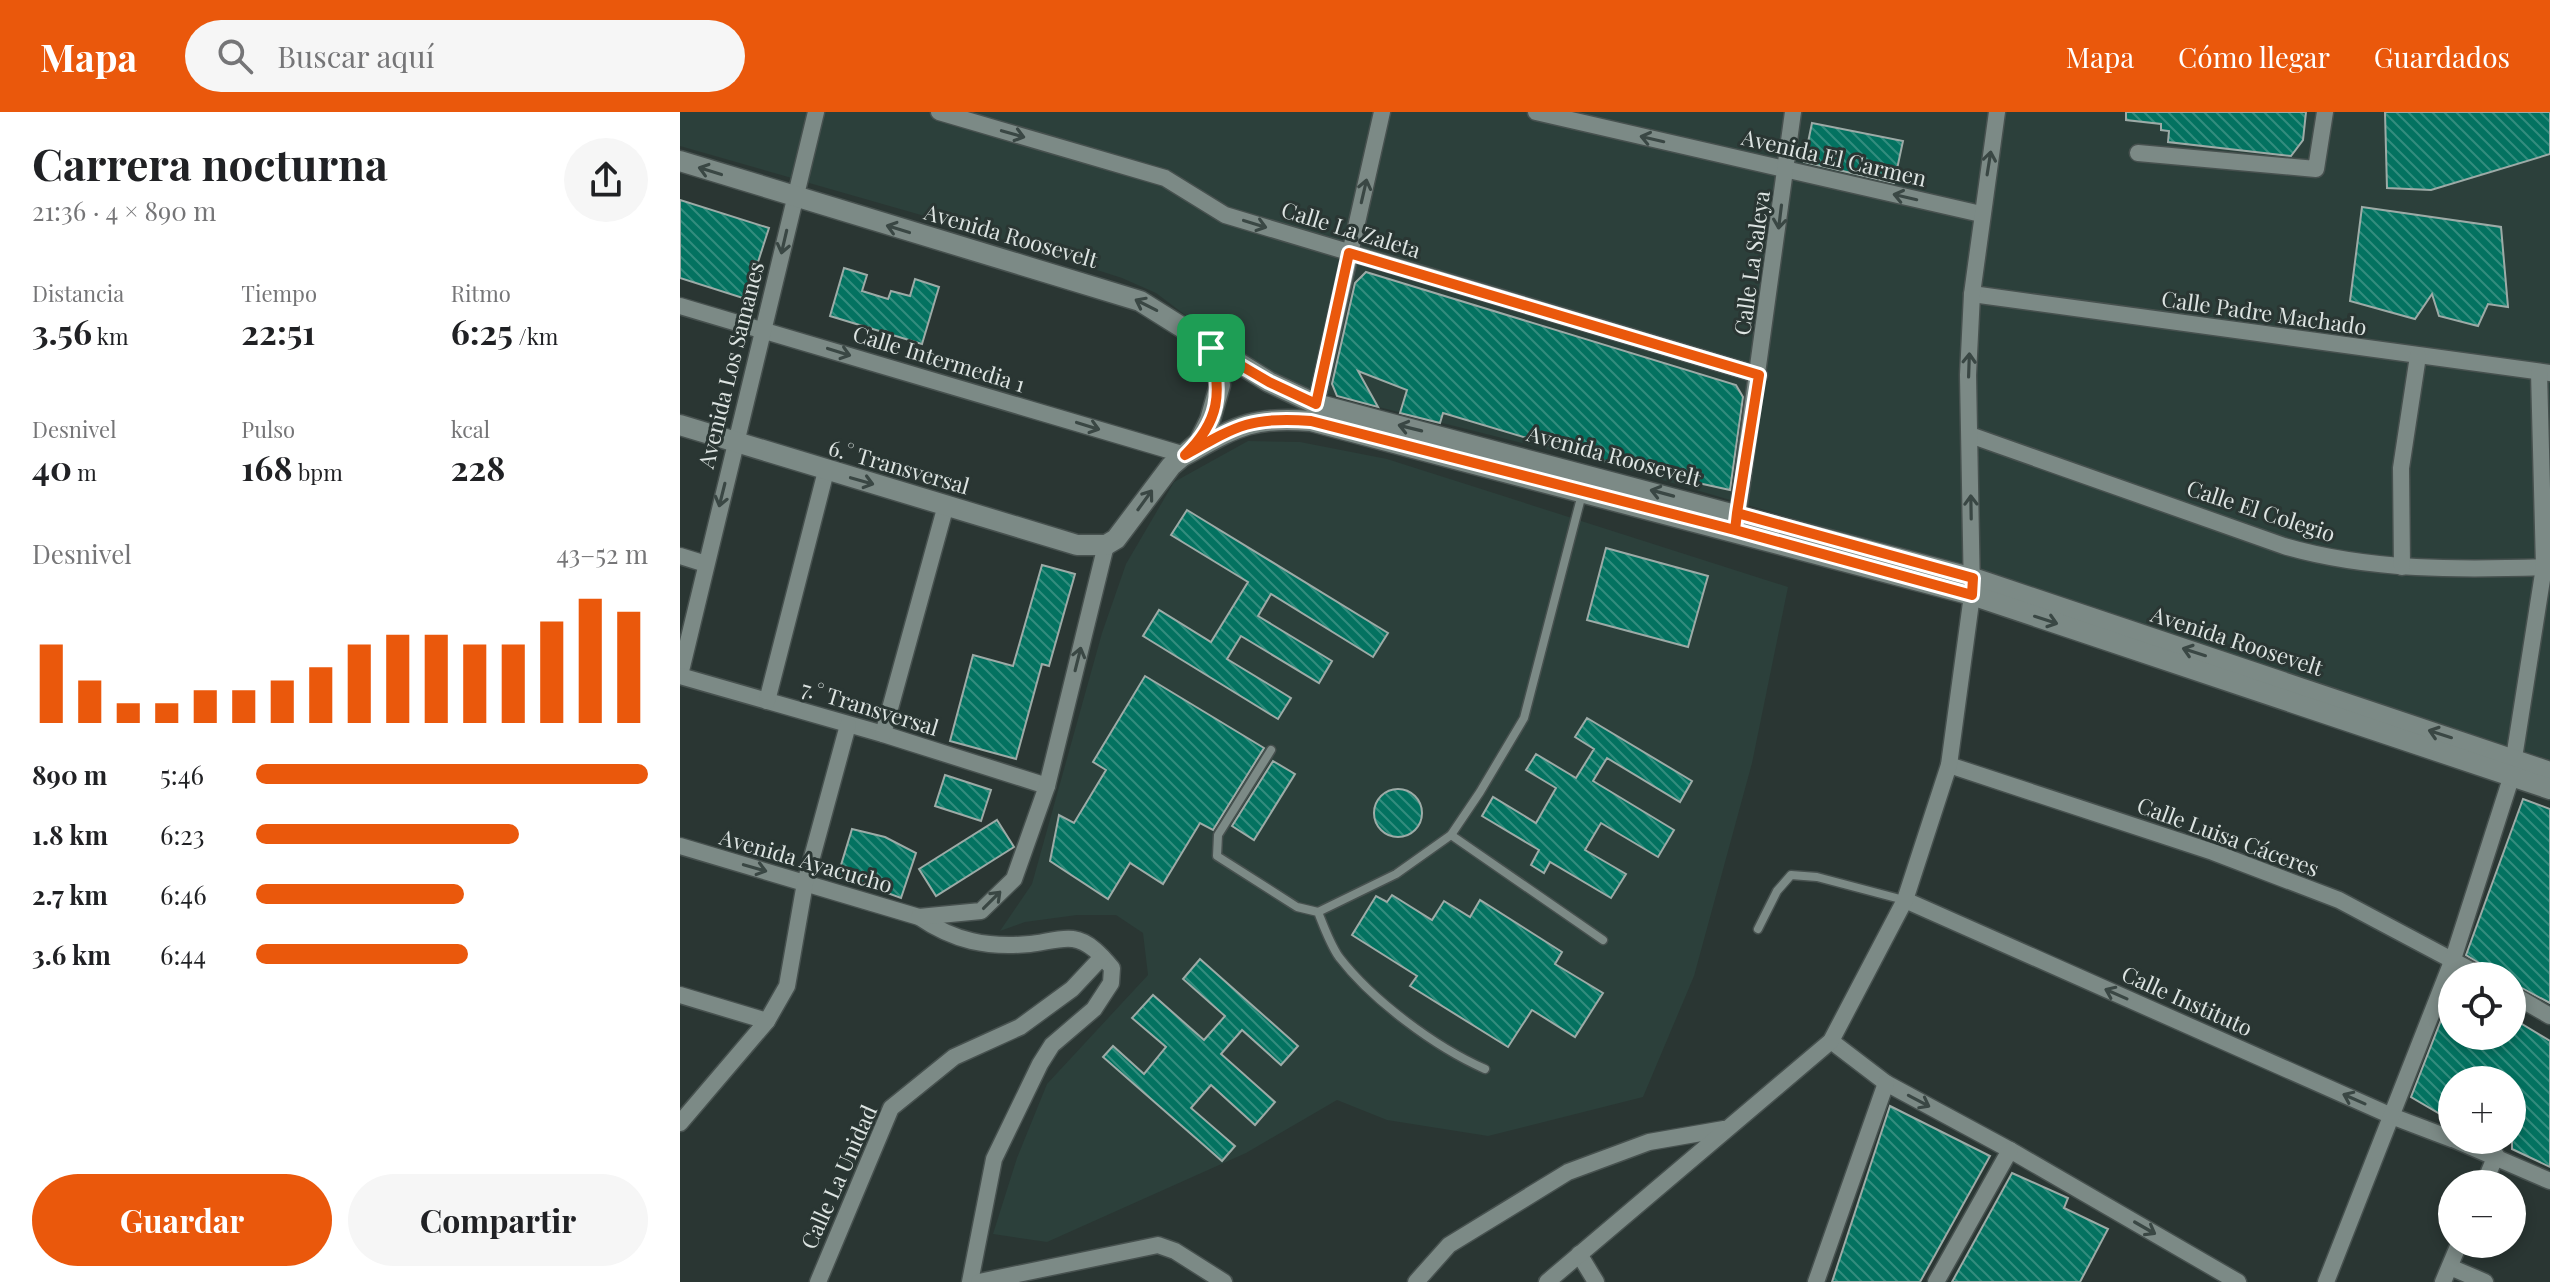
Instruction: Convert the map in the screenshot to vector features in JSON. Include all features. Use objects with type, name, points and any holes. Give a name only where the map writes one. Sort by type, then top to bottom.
[{"type":"street","name":"Avenida Los Samanes","points":[[680,676],[816,112]]},
{"type":"street","name":"Calle La Zaleta","points":[[939,112],[1165,178],[1225,215],[1759,375]]},
{"type":"street","points":[[1316,404],[1382,112]]},
{"type":"street","name":"Avenida El Carmen","points":[[1536,112],[1981,214]]},
{"type":"street","name":"Calle La Saleya","points":[[1736,522],[1759,375],[1793,112]]},
{"type":"street","points":[[1547,1282],[1831,1041],[1905,900],[1949,765],[1972,587],[1972,294],[1997,112]]},
{"type":"street","points":[[2138,153],[2316,169],[2325,112]]},
{"type":"street","name":"Avenida Roosevelt","points":[[680,161],[1140,301],[1269,382],[1316,404],[1972,587],[2548,779]]},
{"type":"street","name":"Calle Padre Machado","points":[[1972,294],[2544,373]]},
{"type":"street","name":"Calle Intermedia 1","points":[[680,306],[1185,455]]},
{"type":"street","points":[[919,917],[981,911],[1014,879],[1047,786],[1106,545],[1116,539],[1156,485],[1199,442],[1218,399],[1220,385],[1211,348]]},
{"type":"street","points":[[2402,567],[2402,452],[2418,356]]},
{"type":"street","points":[[2326,1282],[2394,1117],[2453,959],[2513,766],[2547,567],[2544,373]]},
{"type":"street","name":"Avenida Roosevelt","points":[[1185,455],[1224,431],[1265,418],[1300,420],[1583,490],[1736,522]]},
{"type":"street","name":"6.° Transversal","points":[[680,425],[1077,545],[1106,545]]},
{"type":"street","name":"Calle El Colegio","points":[[1970,435],[2284,546],[2345,561],[2402,567],[2547,567]]},
{"type":"street","points":[[767,701],[826,471]]},
{"type":"street","points":[[883,734],[946,505]]},
{"type":"street","points":[[680,556],[706,564]]},
{"type":"street","name":"7.° Transversal","points":[[680,676],[883,734],[1047,786]]},
{"type":"street","points":[[680,1123],[767,1021],[787,986],[805,883],[848,725]]},
{"type":"street","name":"Calle Luisa Cáceres","points":[[1949,765],[2213,852],[2339,900],[2458,962]]},
{"type":"street","name":"Avenida Ayacucho","points":[[680,846],[919,917]]},
{"type":"street","name":"Calle Instituto","points":[[1905,900],[2394,1117],[2438,1133]]},
{"type":"street","points":[[919,917],[945,935],[961,941],[1004,946],[1073,939],[1089,945],[1112,968],[1111,983],[1094,1009],[1052,1045],[994,1159],[970,1282]]},
{"type":"street","name":"Calle La Unidad","points":[[818,1282],[891,1108],[954,1057],[1020,1027],[1072,989],[1102,957]]},
{"type":"street","points":[[680,995],[767,1021]]},
{"type":"street","points":[[2526,1002],[2550,1016]]},
{"type":"street","points":[[1831,1041],[1886,1083],[2010,1150],[2238,1282]]},
{"type":"street","points":[[1816,1282],[1886,1083]]},
{"type":"street","points":[[1416,1282],[1449,1245],[1568,1172],[1649,1142],[1726,1128]]},
{"type":"street","points":[[1936,1282],[2010,1150]]},
{"type":"street","points":[[2490,1170],[2496,1155]]},
{"type":"street","name":"Calle Instituto","points":[[2496,1155],[2550,1181]]},
{"type":"street","points":[[979,1282],[1158,1245],[1175,1251],[1224,1282]]},
{"type":"street","points":[[1579,1254],[1596,1282]]},
{"type":"street","points":[[2447,1274],[2485,1282]]},
{"type":"lane","points":[[1271,750],[1218,835],[1217,856],[1297,907],[1318,912],[1396,874],[1451,835],[1524,718],[1583,490]]},
{"type":"lane","points":[[1451,835],[1603,940]]},
{"type":"lane","points":[[1758,929],[1777,891],[1791,875],[1817,877],[1905,900]]},
{"type":"lane","points":[[1318,912],[1337,954],[1362,984],[1456,1056],[1485,1069]]},
{"type":"shaded area","points":[[680,112],[2550,112],[2550,760],[2021,585],[1614,466],[1291,385],[1242,358],[1156,293],[1122,278],[956,225],[680,146]]},
{"type":"shaded area","points":[[1248,441],[1300,442],[1387,459],[1788,587],[1752,763],[1694,976],[1643,1097],[1488,1136],[1387,1120],[1337,1100],[1246,1153],[1047,1242],[993,1234],[1017,1158],[1047,1084],[1148,975],[1143,933],[1116,915],[1077,915],[1025,922],[1000,931],[1032,884],[1102,633],[1126,564],[1174,482]]},
{"type":"building","points":[[2126,112],[2306,112],[2303,140],[2291,156],[2168,142],[2169,131],[2161,130],[2161,124],[2126,120]]},
{"type":"building","points":[[2385,112],[2550,112],[2550,154],[2431,190],[2387,188]]},
{"type":"building","points":[[1812,123],[1903,141],[1894,183],[1804,162]]},
{"type":"building","points":[[680,200],[769,228],[746,299],[680,278]]},
{"type":"building","points":[[2362,207],[2501,227],[2508,307],[2488,304],[2478,326],[2439,316],[2432,294],[2415,319],[2350,301]]},
{"type":"building","points":[[844,268],[867,275],[862,291],[888,299],[891,291],[910,296],[915,279],[939,287],[922,344],[830,316]]},
{"type":"building","points":[[1366,272],[1736,385],[1743,397],[1730,490],[1621,466],[1443,413],[1440,423],[1400,413],[1407,390],[1358,371],[1378,407],[1337,396],[1332,384],[1355,283]]},
{"type":"building","points":[[1187,510],[1388,633],[1373,657],[1271,594],[1258,616],[1332,661],[1319,683],[1241,636],[1227,659],[1291,698],[1278,719],[1143,636],[1159,610],[1211,642],[1248,582],[1171,535]]},
{"type":"building","points":[[1606,548],[1708,576],[1688,647],[1587,620]]},
{"type":"building","points":[[1042,565],[1075,574],[1049,666],[1042,664],[1016,759],[950,741],[973,655],[1013,666]]},
{"type":"building","points":[[1145,676],[1264,748],[1213,830],[1200,823],[1163,884],[1130,863],[1108,899],[1050,861],[1059,815],[1074,823],[1106,770],[1093,762]]},
{"type":"building","points":[[1587,718],[1692,781],[1680,802],[1607,758],[1593,781],[1674,830],[1658,857],[1601,823],[1585,850],[1626,874],[1611,898],[1550,862],[1544,873],[1531,865],[1539,850],[1482,816],[1493,797],[1536,823],[1556,788],[1526,770],[1536,754],[1576,778],[1594,749],[1575,737]]},
{"type":"building","points":[[1273,761],[1295,774],[1254,840],[1232,826]]},
{"type":"building","points":[[945,775],[991,790],[981,821],[935,806]]},
{"type":"building","points":[[1398,789],[1415,796],[1422,813],[1415,830],[1398,837],[1381,830],[1374,813],[1381,796]]},
{"type":"building","points":[[2523,799],[2550,809],[2550,1003],[2526,990],[2526,962],[2477,962],[2466,955]]},
{"type":"building","points":[[997,820],[1014,847],[936,896],[919,869]]},
{"type":"building","points":[[852,829],[885,837],[916,853],[901,898],[838,875]]},
{"type":"building","points":[[1392,895],[1432,920],[1444,901],[1470,917],[1480,900],[1562,952],[1555,964],[1603,993],[1575,1037],[1532,1010],[1508,1047],[1410,986],[1417,976],[1352,935],[1376,896],[1387,902]]},
{"type":"building","points":[[1200,959],[1298,1046],[1281,1065],[1242,1030],[1221,1054],[1275,1102],[1255,1125],[1211,1085],[1191,1108],[1235,1146],[1222,1161],[1103,1057],[1113,1046],[1144,1074],[1166,1047],[1132,1018],[1153,995],[1204,1040],[1225,1016],[1183,979]]},
{"type":"building","points":[[2526,1026],[2550,1041],[2550,1167],[2523,1154],[2526,1154],[2526,1066],[2438,1066],[2438,1113],[2411,1097],[2438,1028],[2438,1050],[2526,1050]]},
{"type":"building","points":[[1890,1106],[1990,1156],[1920,1282],[1832,1282]]},
{"type":"building","points":[[2012,1173],[2068,1198],[2064,1208],[2108,1229],[2080,1282],[1952,1282]]},
{"type":"route","points":[[1211,348],[1220,385],[1218,399],[1199,442],[1185,455],[1224,431],[1265,418],[1311,421],[1735,530],[1737,513],[1973,578],[1972,595],[1735,530],[1737,513],[1759,375],[1349,253],[1316,404],[1291,394],[1211,348]]}]
